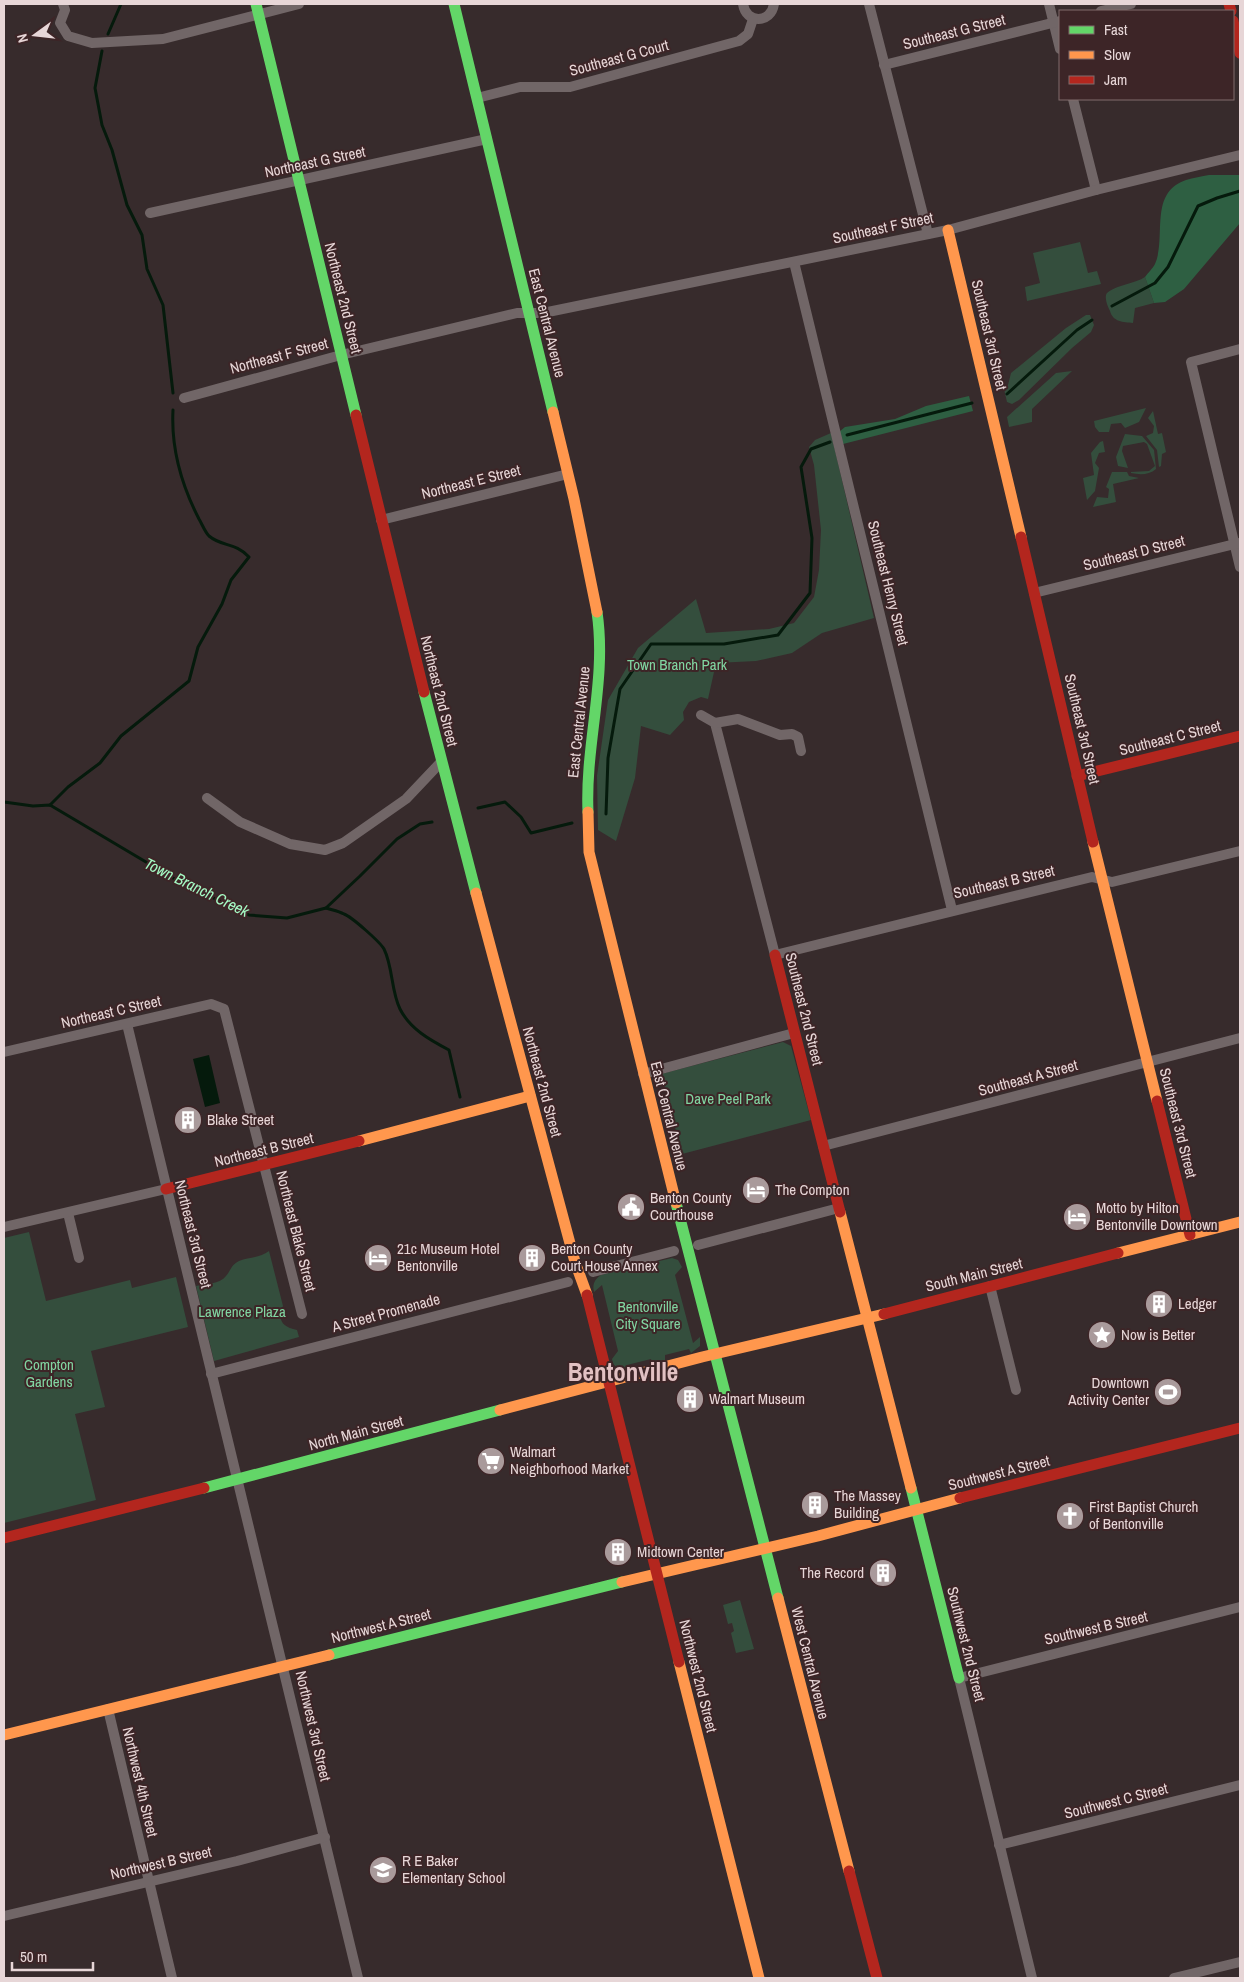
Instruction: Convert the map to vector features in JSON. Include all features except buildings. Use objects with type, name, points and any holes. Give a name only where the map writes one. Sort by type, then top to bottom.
[{"type":"street","points":[[63,4],[65,10],[60,23],[68,36],[92,43],[163,39],[257,9],[299,4]]},
{"type":"street","name":"East Central Avenue","points":[[454,4],[568,474],[592,584],[600,634],[600,675],[588,766],[589,852],[643,1074],[715,1354]]},
{"type":"street","points":[[743,4],[745,12],[758,20],[767,17],[774,4]]},
{"type":"street","points":[[869,4],[928,234]]},
{"type":"street","points":[[1049,4],[1057,22],[1059,40]]},
{"type":"street","points":[[1105,10],[1131,4]]},
{"type":"street","name":"Northeast 2nd Street","points":[[257,9],[441,762],[575,1262],[586,1292],[608,1382]]},
{"type":"street","name":"Southeast G Court","points":[[477,98],[520,87],[570,87],[739,41],[748,34],[753,18]]},
{"type":"street","name":"Southeast G Street","points":[[884,65],[1057,22]]},
{"type":"street","points":[[1234,25],[1240,52]]},
{"type":"street","points":[[1073,100],[1096,190]]},
{"type":"street","name":"Northeast G Street","points":[[150,214],[487,139]]},
{"type":"street","name":"Southeast F Street","points":[[529,313],[543,313],[948,230],[1096,190],[1240,155]]},
{"type":"street","name":"Southeast 3rd Street","points":[[948,230],[1077,776],[1190,1235]]},
{"type":"street","name":"Southeast Henry Street","points":[[794,262],[952,910]]},
{"type":"street","name":"Northeast F Street","points":[[184,398],[341,355],[517,314],[529,313]]},
{"type":"street","points":[[1240,349],[1191,362],[1238,543],[1240,567]]},
{"type":"street","name":"Northeast E Street","points":[[381,520],[568,474]]},
{"type":"street","name":"Southeast D Street","points":[[1034,593],[1238,543]]},
{"type":"street","points":[[701,716],[715,723],[738,720],[780,735],[792,734],[798,737],[802,751]]},
{"type":"street","name":"Southeast 2nd Street","points":[[715,723],[867,1318]]},
{"type":"street","name":"Southeast C Street","points":[[1077,776],[1240,736]]},
{"type":"street","points":[[207,798],[240,822],[290,844],[325,850],[343,843],[406,799],[441,762]]},
{"type":"street","name":"Southeast B Street","points":[[774,955],[952,910],[1094,877],[1112,882],[1240,851]]},
{"type":"street","name":"Northeast C Street","points":[[4,1052],[211,1004],[224,1009]]},
{"type":"street","name":"Northeast Blake Street","points":[[224,1009],[302,1314]]},
{"type":"street","name":"Northeast 3rd Street","points":[[127,1024],[237,1480]]},
{"type":"street","points":[[643,1074],[794,1033]]},
{"type":"street","name":"Southeast A Street","points":[[823,1146],[1240,1038]]},
{"type":"street","name":"Northeast B Street","points":[[4,1227],[264,1166],[530,1096]]},
{"type":"street","points":[[698,1245],[839,1208]]},
{"type":"street","points":[[68,1213],[79,1258]]},
{"type":"street","name":"South Main Street","points":[[715,1354],[867,1318],[1240,1222]]},
{"type":"street","points":[[593,1272],[674,1251]]},
{"type":"street","name":"A Street Promenade","points":[[211,1374],[568,1282]]},
{"type":"street","points":[[990,1286],[1016,1390]]},
{"type":"street","name":"Southwest 2nd Street","points":[[867,1318],[1032,1978]]},
{"type":"street","name":"North Main Street","points":[[4,1538],[237,1480],[715,1354]]},
{"type":"street","name":"West Central Avenue","points":[[715,1354],[877,1978]]},
{"type":"street","name":"Northwest 2nd Street","points":[[608,1382],[759,1978]]},
{"type":"street","name":"Southwest A Street","points":[[765,1548],[818,1536],[916,1509],[1240,1431]]},
{"type":"street","name":"Northwest 3rd Street","points":[[237,1480],[284,1667],[358,1978]]},
{"type":"street","name":"Northwest A Street","points":[[4,1734],[765,1548]]},
{"type":"street","name":"Southwest B Street","points":[[958,1678],[1240,1607]]},
{"type":"street","name":"Northwest 4th Street","points":[[108,1709],[172,1978]]},
{"type":"street","name":"Southwest C Street","points":[[999,1845],[1240,1786]]},
{"type":"street","name":"Northwest B Street","points":[[4,1916],[236,1861],[324,1837]]},
{"type":"street","points":[[1174,1978],[1240,1962]]},
{"type":"green space","points":[[1209,175],[1240,175],[1240,223],[1184,289],[1165,302],[1154,303],[1145,277],[1155,264],[1158,253],[1161,217],[1167,195],[1174,186],[1186,180]]},
{"type":"green space","points":[[1080,242],[1088,273],[1097,271],[1101,284],[1027,301],[1025,287],[1040,283],[1033,253]]},
{"type":"green space","points":[[1145,277],[1154,303],[1135,308],[1133,323],[1122,322],[1113,317],[1107,303],[1106,295],[1108,292]]},
{"type":"green space","points":[[1086,315],[1090,315],[1094,325],[1091,332],[1019,400],[1012,404],[1007,402],[1004,389],[1008,385],[1011,373],[1066,328]]},
{"type":"green space","points":[[1072,371],[1032,409],[1032,422],[1009,427],[1007,417],[1056,373]]},
{"type":"green space","points":[[969,396],[973,411],[843,444],[839,432],[845,427],[895,419],[926,406]]},
{"type":"green space","points":[[1146,408],[1139,422],[1125,428],[1121,423],[1111,424],[1109,432],[1099,432],[1095,427],[1094,421]]},
{"type":"green space","points":[[1153,411],[1158,434],[1162,433],[1166,452],[1162,454],[1161,466],[1159,467],[1157,450],[1146,436],[1153,433],[1154,426],[1148,418]]},
{"type":"green space","name":"Town Branch Park","points":[[831,433],[874,618],[822,633],[792,653],[756,661],[716,663],[708,699],[701,697],[689,702],[683,712],[684,720],[670,735],[641,726],[635,778],[616,841],[598,830],[597,776],[608,700],[638,648],[696,599],[706,633],[769,629],[794,623],[814,597],[819,570],[821,530],[814,465],[809,447],[815,440]]},
{"type":"green space","points":[[1125,434],[1142,436],[1154,450],[1156,469],[1144,474],[1131,473],[1149,471],[1155,466],[1147,444],[1144,442],[1123,446],[1122,451],[1128,468],[1118,466],[1116,457]]},
{"type":"green space","points":[[1103,441],[1105,452],[1099,453],[1095,463],[1099,468],[1095,491],[1087,500],[1083,478],[1094,475],[1091,453]]},
{"type":"green space","points":[[1112,472],[1127,472],[1129,476],[1139,478],[1113,484],[1116,502],[1093,507],[1097,497],[1108,498],[1109,489],[1106,487]]},
{"type":"green space","name":"Dave Peel Park","points":[[783,1042],[791,1046],[811,1120],[682,1154],[661,1074]]},
{"type":"green space","name":"Compton Gardens","points":[[29,1232],[46,1301],[130,1280],[132,1288],[176,1277],[188,1327],[91,1351],[105,1407],[75,1414],[96,1500],[4,1523],[4,1238]]},
{"type":"green space","name":"Lawrence Plaza","points":[[269,1251],[283,1306],[281,1311],[282,1322],[284,1325],[297,1330],[299,1337],[214,1361],[196,1286],[220,1281],[236,1263]]},
{"type":"green space","name":"Bentonville City Square","points":[[672,1258],[678,1260],[682,1267],[675,1275],[693,1343],[700,1337],[700,1346],[691,1353],[689,1349],[665,1355],[665,1360],[652,1363],[651,1359],[627,1365],[627,1369],[621,1369],[614,1364],[612,1359],[618,1351],[602,1285],[594,1292],[594,1282],[601,1275]]},
{"type":"green space","points":[[740,1600],[754,1649],[736,1653],[731,1633],[734,1631],[732,1623],[728,1624],[723,1605]]},
{"type":"shaded area","points":[[209,1055],[220,1103],[205,1107],[193,1059]]},
{"type":"waterway","points":[[108,34],[121,4]]},
{"type":"waterway","points":[[102,51],[95,88],[102,125],[112,150],[127,205],[142,235],[147,269],[163,305],[173,393]]},
{"type":"waterway","name":"Town Branch Creek","points":[[1112,306],[1155,283],[1168,267],[1198,206],[1240,191]]},
{"type":"waterway","name":"Town Branch Creek","points":[[1007,394],[1077,330],[1092,320]]},
{"type":"waterway","name":"Town Branch Creek","points":[[847,435],[972,403]]},
{"type":"waterway","points":[[50,805],[68,787],[100,763],[121,736],[189,681],[198,647],[222,604],[231,580],[249,557],[239,549],[219,542],[209,536],[199,519],[187,493],[179,466],[174,438],[173,410]]},
{"type":"waterway","name":"Town Branch Creek","points":[[606,814],[608,758],[620,689],[651,644],[724,644],[778,635],[810,593],[812,538],[801,467],[811,449],[830,442]]},
{"type":"waterway","name":"Town Branch Creek","points":[[4,802],[33,806],[50,805],[178,881],[249,915],[287,918],[326,908],[397,839],[420,824],[432,822]]},
{"type":"waterway","name":"Town Branch Creek","points":[[478,808],[505,802],[521,817],[531,833],[572,823]]},
{"type":"waterway","points":[[326,908],[348,916],[384,949],[400,1009],[415,1028],[449,1050],[460,1097]]},
{"type":"traffic: fast","points":[[256,4],[356,415]]},
{"type":"traffic: fast","points":[[454,4],[553,412]]},
{"type":"traffic: fast","points":[[588,812],[588,787],[598,687],[599,637],[597,612]]},
{"type":"traffic: fast","points":[[424,692],[476,893]]},
{"type":"traffic: fast","points":[[676,1203],[778,1598]]},
{"type":"traffic: fast","points":[[204,1488],[500,1410]]},
{"type":"traffic: fast","points":[[911,1488],[959,1678]]},
{"type":"traffic: fast","points":[[329,1655],[622,1582]]},
{"type":"traffic: slow","points":[[948,230],[1021,537]]},
{"type":"traffic: slow","points":[[553,412],[574,499],[597,612]]},
{"type":"traffic: slow","points":[[588,812],[589,852],[676,1203]]},
{"type":"traffic: slow","points":[[1093,842],[1157,1101]]},
{"type":"traffic: slow","points":[[476,893],[575,1262],[587,1295]]},
{"type":"traffic: slow","points":[[359,1141],[530,1096]]},
{"type":"traffic: slow","points":[[840,1212],[911,1488]]},
{"type":"traffic: slow","points":[[1118,1253],[1240,1222]]},
{"type":"traffic: slow","points":[[500,1410],[702,1357],[884,1314]]},
{"type":"traffic: slow","points":[[622,1582],[818,1536],[960,1498]]},
{"type":"traffic: slow","points":[[778,1598],[849,1871]]},
{"type":"traffic: slow","points":[[4,1735],[329,1655]]},
{"type":"traffic: slow","points":[[679,1662],[759,1978]]},
{"type":"traffic: jam","points":[[1229,4],[1231,10]]},
{"type":"traffic: jam","points":[[1234,26],[1240,53]]},
{"type":"traffic: jam","points":[[356,415],[424,692]]},
{"type":"traffic: jam","points":[[1021,537],[1093,842]]},
{"type":"traffic: jam","points":[[1077,776],[1240,736]]},
{"type":"traffic: jam","points":[[775,955],[840,1212]]},
{"type":"traffic: jam","points":[[1157,1101],[1190,1235]]},
{"type":"traffic: jam","points":[[166,1189],[359,1141]]},
{"type":"traffic: jam","points":[[884,1314],[1118,1253]]},
{"type":"traffic: jam","points":[[587,1295],[679,1662]]},
{"type":"traffic: jam","points":[[960,1498],[1240,1428]]},
{"type":"traffic: jam","points":[[4,1538],[204,1488]]},
{"type":"traffic: jam","points":[[849,1871],[877,1978]]},
{"type":"place","name":"Blake Street","points":[[188,1120]]},
{"type":"place","name":"The Compton","points":[[756,1190]]},
{"type":"place","name":"Benton County Courthouse","points":[[631,1207]]},
{"type":"place","name":"Motto by Hilton Bentonville Downtown","points":[[1077,1217]]},
{"type":"place","name":"21c Museum Hotel Bentonville","points":[[378,1258]]},
{"type":"place","name":"Benton County Court House Annex","points":[[532,1258]]},
{"type":"place","name":"Ledger","points":[[1159,1304]]},
{"type":"place","name":"Now is Better","points":[[1102,1335]]},
{"type":"place","name":"Downtown Activity Center","points":[[1168,1392]]},
{"type":"place","name":"Walmart Museum","points":[[690,1399]]},
{"type":"place","name":"Walmart Neighborhood Market","points":[[491,1461]]},
{"type":"place","name":"The Massey Building","points":[[815,1505]]},
{"type":"place","name":"First Baptist Church of Bentonville","points":[[1070,1516]]},
{"type":"place","name":"Midtown Center","points":[[618,1552]]},
{"type":"place","name":"The Record","points":[[883,1573]]},
{"type":"place","name":"R E Baker Elementary School","points":[[383,1870]]},
{"type":"district","name":"Bentonville","points":[[623,1372]]}]
